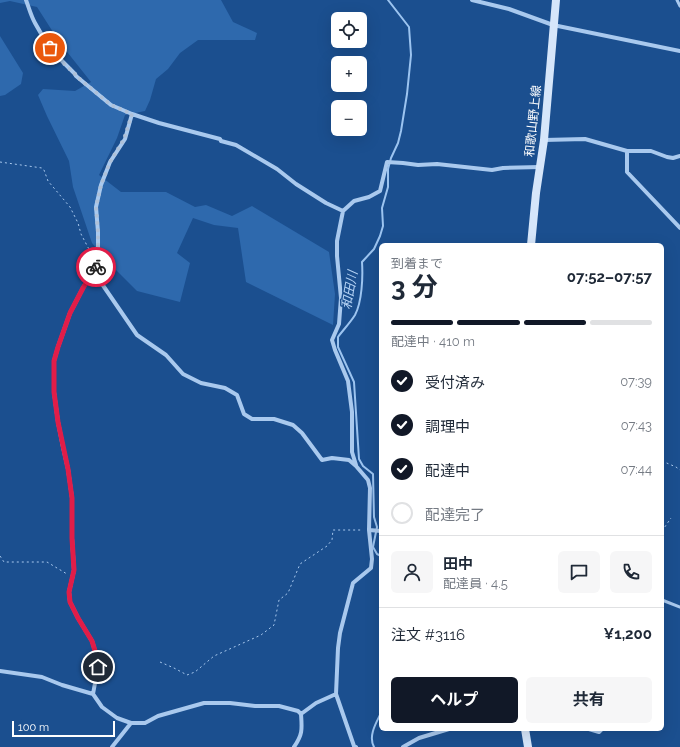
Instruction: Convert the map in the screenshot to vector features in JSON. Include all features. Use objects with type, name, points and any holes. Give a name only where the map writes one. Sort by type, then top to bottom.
[{"type":"main road","name":"和歌山野上線","points":[[530,243],[544,140],[556,0]]},
{"type":"main road","points":[[525,731],[528,747]]},
{"type":"street","points":[[26,0],[34,22],[58,58],[76,76],[111,105],[159,123],[220,139],[221,141],[236,145],[277,169],[296,184],[320,199],[343,211]]},
{"type":"street","points":[[472,0],[510,9],[554,25],[680,51]]},
{"type":"street","points":[[132,114],[124,139],[110,162],[101,185],[96,207],[98,264],[102,284],[137,335],[166,355],[183,374],[201,383],[225,388],[237,395],[244,414],[252,419],[274,419],[293,425],[302,433],[322,460],[332,458],[350,460],[368,480],[370,488],[369,530],[372,559],[371,568],[353,583],[340,633],[338,648],[336,694],[354,746],[356,747]]},
{"type":"street","points":[[544,140],[585,139],[627,150],[651,151],[672,158],[680,156]]},
{"type":"street","points":[[627,150],[627,172],[680,228]]},
{"type":"street","points":[[356,466],[352,452],[352,412],[348,381],[332,340],[339,324],[341,298],[337,241],[343,211],[354,201],[369,197],[380,191],[386,162],[403,162],[418,165],[436,164],[492,170],[503,168],[540,167]]},
{"type":"street","points":[[93,694],[98,667],[96,654],[92,641],[70,602],[69,592],[74,570],[72,498],[54,392],[54,361],[70,313],[98,264]]},
{"type":"street","points":[[369,530],[379,531]]},
{"type":"street","points":[[0,672],[42,677],[62,685],[93,694],[102,707],[117,718],[131,723],[145,723],[158,716],[204,703],[279,706],[298,711],[301,714]]},
{"type":"street","points":[[301,714],[316,703],[336,694]]},
{"type":"street","points":[[294,747],[302,731],[301,714]]},
{"type":"street","points":[[112,747],[131,723]]},
{"type":"street","points":[[403,747],[419,738],[442,731]]},
{"type":"lane","points":[[677,0],[680,6]]},
{"type":"lane","points":[[664,601],[680,607]]},
{"type":"path","points":[[0,162],[42,168],[44,170],[48,181],[70,207],[78,223],[81,234],[98,264]]},
{"type":"path","points":[[664,462],[680,470]]},
{"type":"path","points":[[664,528],[671,518]]},
{"type":"path","points":[[160,662],[186,675],[195,672],[214,656],[261,635],[274,626],[280,600],[288,594],[300,564],[327,546],[332,540],[333,530],[369,530]]},
{"type":"path","points":[[0,556],[4,562],[47,562],[73,577]]},
{"type":"shaded area","points":[[0,0],[221,0],[233,22],[257,33],[255,40],[198,40],[180,53],[168,69],[156,79],[145,111],[125,115],[117,138],[99,175],[121,192],[166,192],[195,207],[206,205],[232,216],[252,206],[329,252],[335,294],[333,325],[246,282],[238,228],[214,225],[193,218],[177,253],[190,263],[180,302],[137,291],[104,258],[92,243],[73,187],[69,161],[38,95],[43,89],[75,91],[91,82],[60,43],[37,7],[10,1],[0,3]]},
{"type":"shaded area","points":[[0,36],[23,73],[21,84],[5,95],[0,96]]},
{"type":"waterway","name":"和田川","points":[[379,555],[373,547],[377,527],[374,517],[373,474],[363,466],[359,459],[354,382],[338,347],[338,337],[355,315],[362,289],[362,262],[374,249],[383,226],[382,208],[388,187],[388,169],[398,143],[407,94],[411,55],[409,27],[388,0]]},
{"type":"waterway","name":"和田川","points":[[374,747],[372,743],[372,734],[379,717]]},
{"type":"way so far","points":[[50,48],[58,58],[87,86],[111,105],[132,114],[124,139],[110,162],[101,185],[96,207],[98,232],[98,264],[96,267]]},
{"type":"route","points":[[96,267],[70,313],[58,347],[54,361],[54,392],[72,498],[74,570],[69,592],[70,602],[92,641],[98,667]]}]
